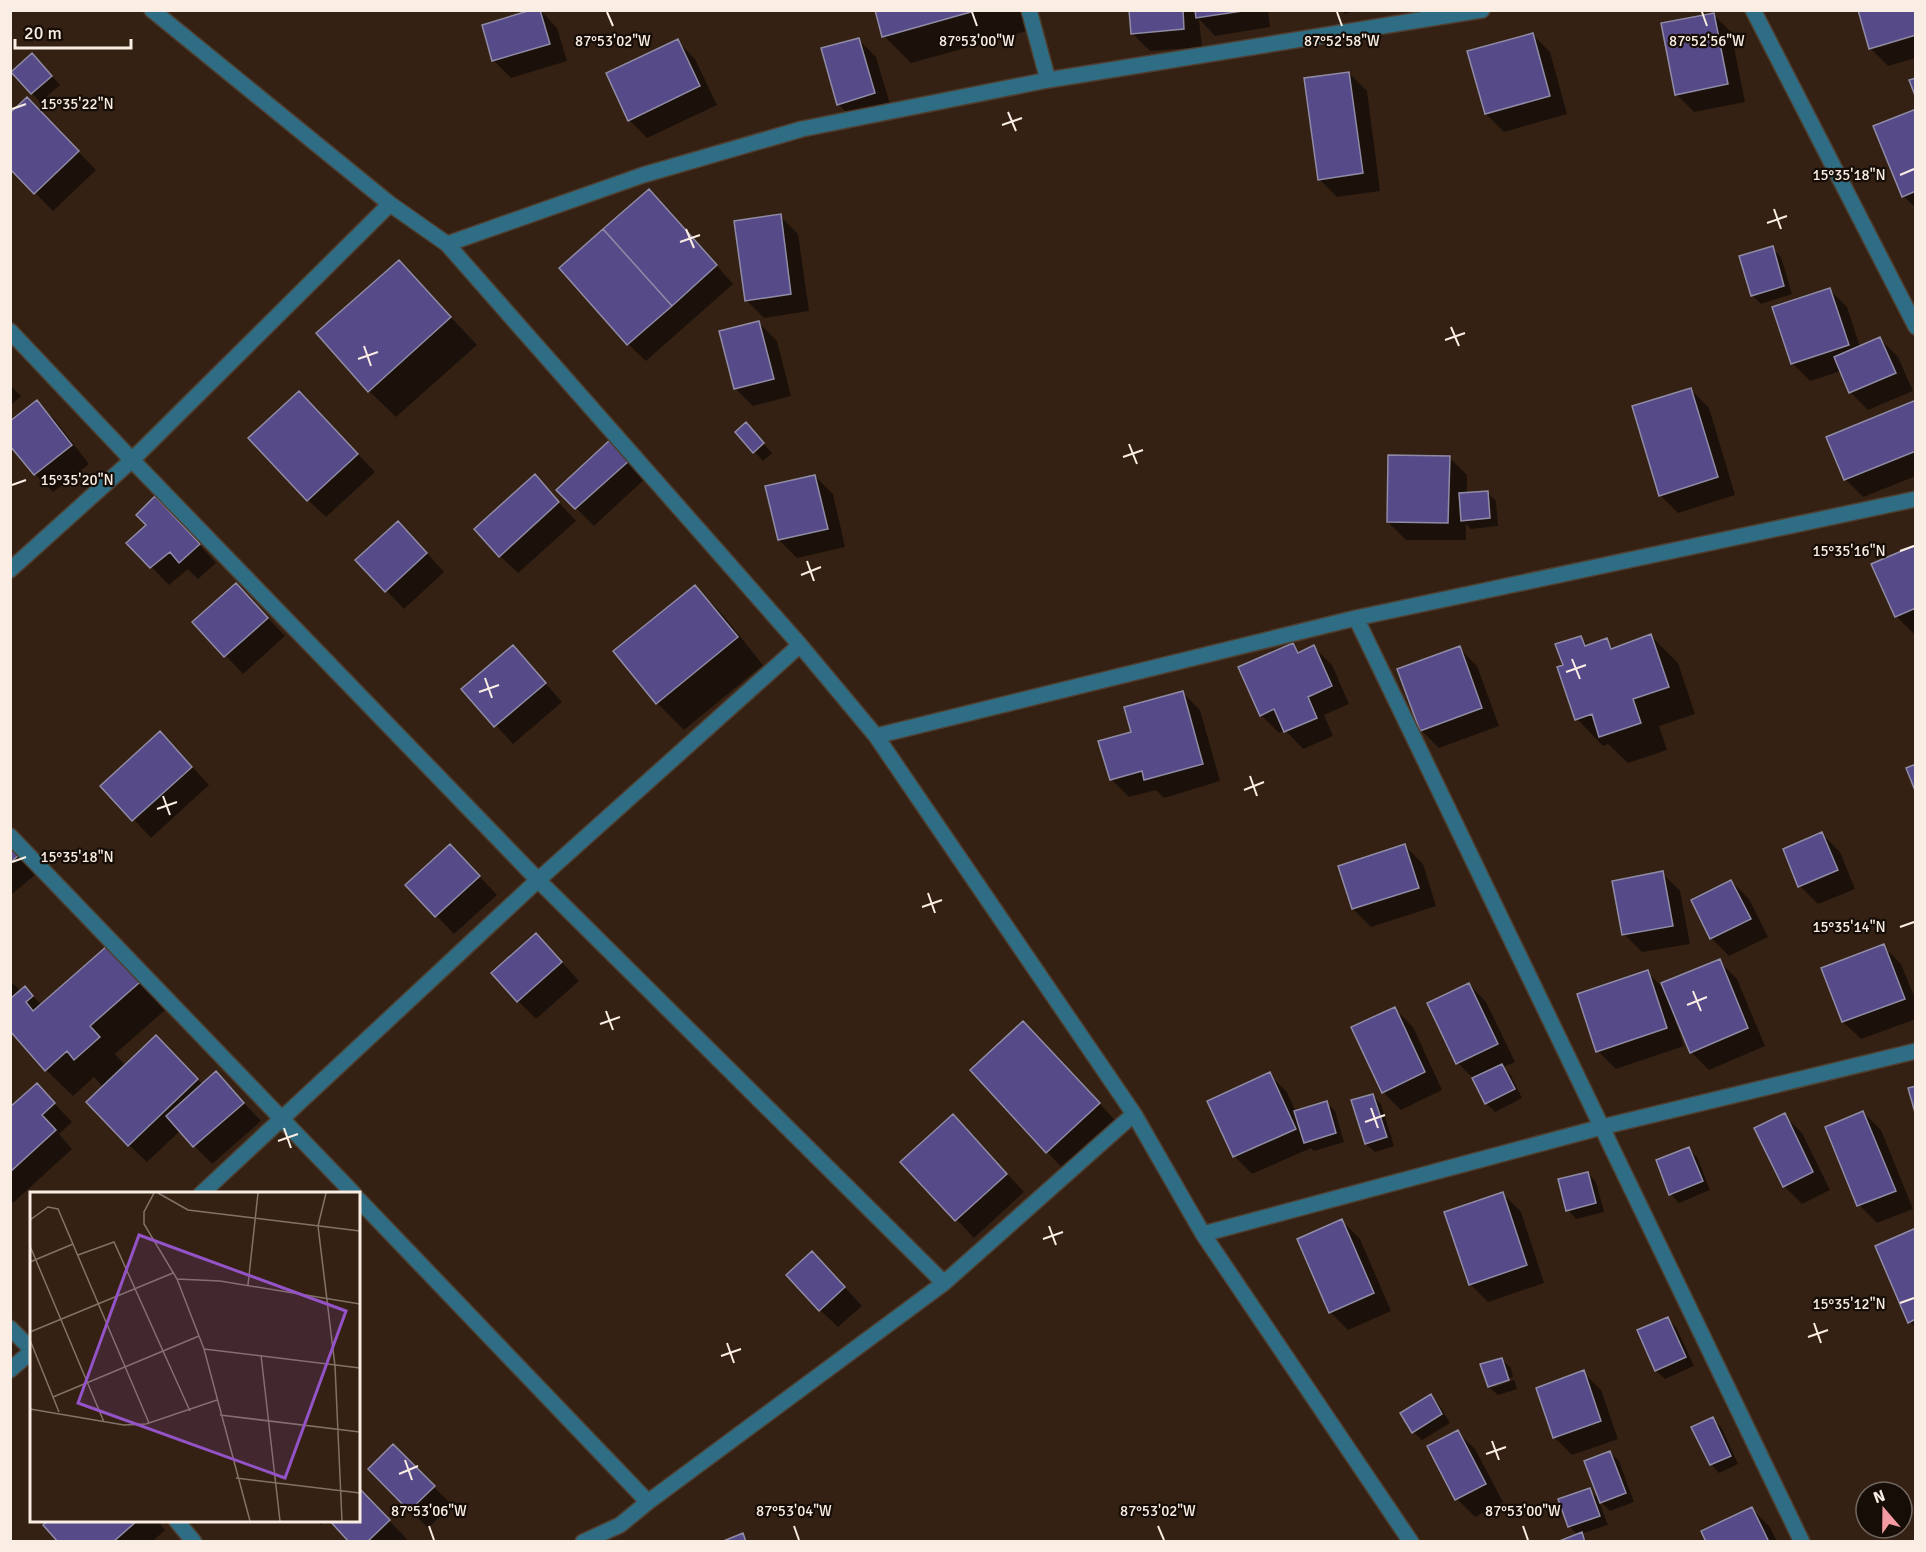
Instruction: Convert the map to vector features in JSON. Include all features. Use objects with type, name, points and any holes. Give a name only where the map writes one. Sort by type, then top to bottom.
[{"type":"street","points":[[152,10],[390,204],[447,243],[800,645],[876,736],[1134,1114],[1203,1234],[1411,1542]]},
{"type":"street","points":[[1029,10],[1048,80]]},
{"type":"street","points":[[447,243],[642,175],[802,129],[1048,80],[1482,10]]},
{"type":"street","points":[[1753,10],[1916,327]]},
{"type":"street","points":[[10,570],[132,460],[390,204]]},
{"type":"street","points":[[10,331],[538,880],[944,1282]]},
{"type":"street","points":[[876,736],[1356,618],[1916,499]]},
{"type":"street","points":[[1356,618],[1802,1542]]},
{"type":"street","points":[[203,1192],[538,880],[800,645]]},
{"type":"street","points":[[10,836],[352,1192]]},
{"type":"street","points":[[1203,1234],[1602,1127],[1916,1051]]},
{"type":"street","points":[[583,1542],[620,1525],[944,1282],[1134,1114]]},
{"type":"street","points":[[360,1200],[648,1502]]},
{"type":"street","points":[[10,1328],[30,1349]]},
{"type":"street","points":[[10,1370],[30,1353]]},
{"type":"street","points":[[177,1522],[194,1542]]},
{"type":"building","points":[[531,10],[540,10],[550,44],[492,61],[482,25]]},
{"type":"building","points":[[875,10],[978,10],[882,37]]},
{"type":"building","points":[[1129,10],[1183,10],[1184,29],[1131,34]]},
{"type":"building","points":[[1195,10],[1249,10],[1196,18]]},
{"type":"building","points":[[1858,10],[1916,10],[1916,35],[1869,49]]},
{"type":"building","points":[[1714,13],[1728,84],[1675,95],[1661,23]]},
{"type":"building","points":[[1533,33],[1550,96],[1485,114],[1467,51]]},
{"type":"building","points":[[859,38],[875,93],[837,105],[821,48]]},
{"type":"building","points":[[678,39],[700,86],[628,121],[606,73]]},
{"type":"building","points":[[32,53],[52,76],[31,94],[11,72]]},
{"type":"building","points":[[1349,72],[1363,173],[1318,180],[1304,78]]},
{"type":"building","points":[[1916,78],[1916,98],[1909,80]]},
{"type":"building","points":[[27,97],[79,151],[34,194],[10,169],[10,113]]},
{"type":"building","points":[[1916,109],[1916,191],[1902,197],[1873,126]]},
{"type":"building","points":[[649,189],[717,265],[672,306],[603,229]]},
{"type":"building","points":[[781,214],[791,294],[745,301],[734,221]]},
{"type":"building","points":[[603,229],[672,306],[627,345],[559,268]]},
{"type":"building","points":[[1773,246],[1784,286],[1751,296],[1739,256]]},
{"type":"building","points":[[399,260],[451,317],[368,392],[316,333]]},
{"type":"building","points":[[1830,288],[1849,345],[1791,364],[1772,307]]},
{"type":"building","points":[[759,321],[774,379],[734,389],[719,331]]},
{"type":"building","points":[[1880,337],[1896,373],[1849,393],[1834,357]]},
{"type":"building","points":[[1691,388],[1718,477],[1659,496],[1632,406]]},
{"type":"building","points":[[299,391],[358,454],[307,501],[248,438]]},
{"type":"building","points":[[37,400],[72,445],[34,475],[10,446],[10,421]]},
{"type":"building","points":[[1916,400],[1916,451],[1844,480],[1826,437]]},
{"type":"building","points":[[746,422],[764,443],[753,453],[735,432]]},
{"type":"building","points":[[612,438],[631,459],[575,509],[556,490]]},
{"type":"building","points":[[1388,455],[1450,456],[1448,523],[1387,522]]},
{"type":"building","points":[[535,474],[559,502],[499,557],[474,529]]},
{"type":"building","points":[[815,475],[828,529],[778,540],[765,486]]},
{"type":"building","points":[[1488,491],[1490,518],[1461,521],[1459,493]]},
{"type":"building","points":[[155,496],[200,544],[179,563],[170,552],[150,568],[126,543],[146,525],[136,515]]},
{"type":"building","points":[[398,521],[427,553],[385,592],[355,560]]},
{"type":"building","points":[[1916,545],[1916,608],[1895,617],[1871,564]]},
{"type":"building","points":[[236,583],[268,618],[224,657],[192,622]]},
{"type":"building","points":[[695,585],[738,637],[656,704],[613,651]]},
{"type":"building","points":[[1651,634],[1669,687],[1633,699],[1641,723],[1599,737],[1592,714],[1575,720],[1557,667],[1563,665],[1555,644],[1581,636],[1585,646],[1607,638],[1611,649]]},
{"type":"building","points":[[1293,643],[1298,653],[1314,645],[1332,686],[1308,697],[1317,718],[1284,732],[1274,709],[1260,716],[1238,667]]},
{"type":"building","points":[[513,645],[546,683],[494,727],[461,689]]},
{"type":"building","points":[[1460,646],[1482,708],[1420,731],[1397,669]]},
{"type":"building","points":[[1183,691],[1203,764],[1144,780],[1142,771],[1110,780],[1098,741],[1131,732],[1124,707]]},
{"type":"building","points":[[160,731],[192,767],[132,821],[100,786]]},
{"type":"building","points":[[1916,764],[1916,793],[1906,768]]},
{"type":"building","points":[[1822,832],[1838,870],[1798,887],[1783,849]]},
{"type":"building","points":[[10,844],[20,854],[10,863]]},
{"type":"building","points":[[450,844],[480,876],[435,917],[405,885]]},
{"type":"building","points":[[1405,844],[1419,888],[1352,909],[1338,866]]},
{"type":"building","points":[[1663,871],[1673,926],[1622,935],[1612,881]]},
{"type":"building","points":[[1731,880],[1751,919],[1710,939],[1691,900]]},
{"type":"building","points":[[536,933],[562,962],[517,1002],[491,973]]},
{"type":"building","points":[[115,939],[148,975],[90,1026],[100,1037],[74,1060],[67,1051],[45,1071],[10,1031],[10,999],[25,986],[33,996],[26,1002],[33,1011]]},
{"type":"building","points":[[1884,944],[1905,999],[1842,1022],[1821,968]]},
{"type":"building","points":[[1720,959],[1748,1028],[1690,1053],[1661,983]]},
{"type":"building","points":[[1648,970],[1667,1028],[1596,1052],[1577,994]]},
{"type":"building","points":[[1469,983],[1498,1044],[1456,1064],[1427,1003]]},
{"type":"building","points":[[1395,1007],[1425,1072],[1382,1093],[1351,1027]]},
{"type":"building","points":[[1023,1021],[1100,1103],[1046,1153],[970,1070]]},
{"type":"building","points":[[156,1035],[198,1079],[128,1146],[86,1102]]},
{"type":"building","points":[[1502,1064],[1515,1089],[1485,1104],[1472,1078]]},
{"type":"building","points":[[216,1071],[244,1103],[193,1147],[166,1116]]},
{"type":"building","points":[[1270,1072],[1296,1129],[1233,1157],[1207,1101]]},
{"type":"building","points":[[37,1083],[55,1103],[42,1115],[56,1130],[10,1172],[10,1107]]},
{"type":"building","points":[[1916,1086],[1916,1116],[1908,1088]]},
{"type":"building","points":[[1373,1094],[1387,1137],[1365,1144],[1351,1100]]},
{"type":"building","points":[[1327,1101],[1336,1133],[1304,1143],[1294,1111]]},
{"type":"building","points":[[1863,1111],[1896,1191],[1857,1206],[1825,1127]]},
{"type":"building","points":[[1785,1113],[1813,1172],[1783,1187],[1754,1128]]},
{"type":"building","points":[[953,1114],[1007,1174],[955,1221],[900,1162]]},
{"type":"building","points":[[1689,1147],[1703,1181],[1669,1195],[1656,1160]]},
{"type":"building","points":[[1588,1172],[1596,1203],[1566,1211],[1558,1179]]},
{"type":"building","points":[[1503,1192],[1527,1265],[1469,1285],[1444,1212]]},
{"type":"building","points":[[1342,1219],[1374,1293],[1329,1313],[1297,1239]]},
{"type":"building","points":[[1916,1228],[1916,1319],[1908,1323],[1875,1246]]},
{"type":"building","points":[[812,1251],[845,1287],[819,1311],[786,1275]]},
{"type":"building","points":[[1668,1317],[1686,1357],[1655,1371],[1637,1330]]},
{"type":"building","points":[[1502,1358],[1509,1380],[1488,1387],[1480,1364]]},
{"type":"building","points":[[1584,1370],[1601,1421],[1553,1438],[1536,1388]]},
{"type":"building","points":[[1431,1394],[1442,1414],[1412,1433],[1400,1413]]},
{"type":"building","points":[[1713,1417],[1731,1456],[1710,1465],[1691,1427]]},
{"type":"building","points":[[1458,1430],[1486,1484],[1455,1500],[1427,1446]]},
{"type":"building","points":[[393,1444],[435,1486],[409,1511],[368,1469]]},
{"type":"building","points":[[1610,1451],[1626,1493],[1600,1503],[1584,1461]]},
{"type":"building","points":[[1590,1488],[1600,1516],[1568,1527],[1558,1499]]},
{"type":"building","points":[[360,1489],[390,1520],[367,1542],[349,1542],[331,1522],[360,1522]]},
{"type":"building","points":[[1752,1507],[1769,1542],[1706,1542],[1701,1531]]},
{"type":"building","points":[[47,1522],[136,1522],[113,1542],[58,1542],[43,1525]]},
{"type":"building","points":[[1582,1532],[1585,1542],[1557,1542]]},
{"type":"building","points":[[743,1533],[746,1542],[721,1542]]}]
